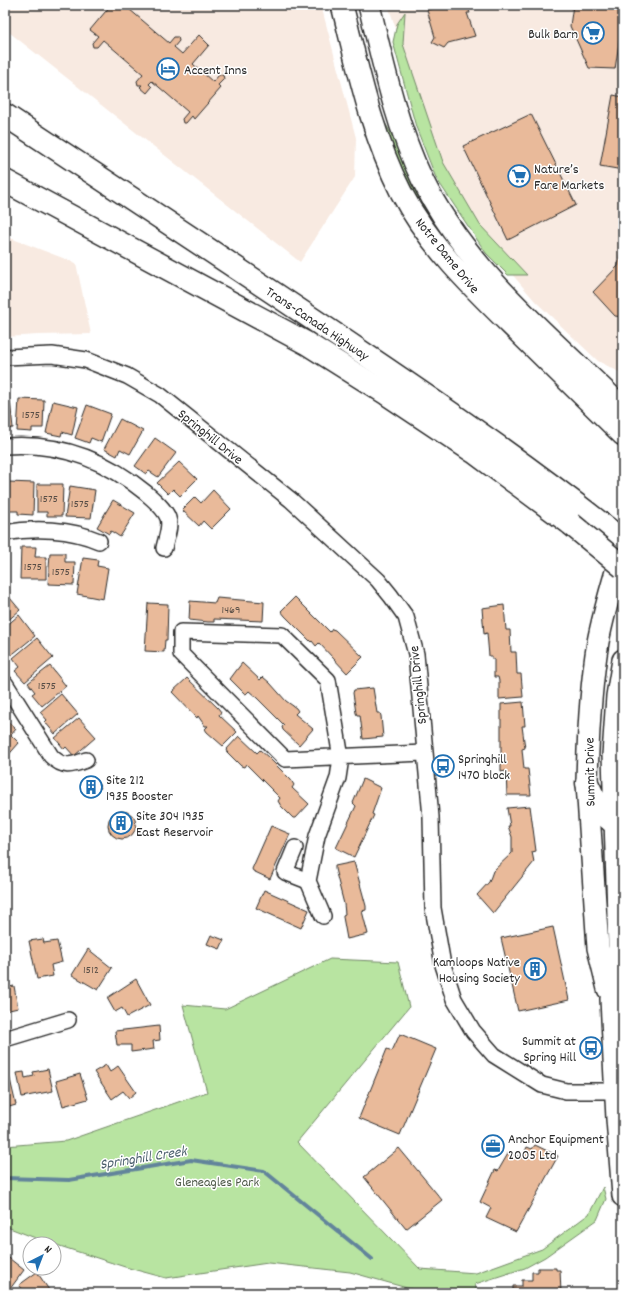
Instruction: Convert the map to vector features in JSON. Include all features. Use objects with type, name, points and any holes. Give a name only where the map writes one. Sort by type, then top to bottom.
[{"type":"highway","name":"Trans-Canada Highway","points":[[5,115],[485,436],[577,516],[623,567]]},
{"type":"highway","name":"Trans-Canada Highway","points":[[5,180],[306,343],[387,394],[474,452],[577,516],[623,542]]},
{"type":"highway","points":[[587,783],[599,807],[619,826]]},
{"type":"main road","name":"Notre Dame Drive","points":[[342,5],[376,133],[401,192],[416,217],[456,268],[479,293],[623,435]]},
{"type":"main road","name":"Notre Dame Drive","points":[[369,5],[400,121],[412,157],[436,204],[451,228],[492,280],[623,408]]},
{"type":"main road","points":[[599,384],[623,391]]},
{"type":"main road","name":"Summit Drive","points":[[611,999],[598,948],[587,783],[590,704],[598,642],[623,546]]},
{"type":"main road","name":"Summit Drive","points":[[623,660],[614,733],[619,826],[620,891],[619,947],[611,999],[615,1090],[623,1196]]},
{"type":"street","name":"Springhill Drive","points":[[5,357],[52,355],[86,360],[127,376],[160,395],[291,500],[378,580],[406,617],[416,654],[431,817],[433,908],[443,965],[454,999],[473,1031],[494,1055],[542,1085],[566,1091],[615,1090]]},
{"type":"street","points":[[5,446],[24,444],[50,446],[104,464],[132,481],[168,516],[169,526],[164,548]]},
{"type":"street","points":[[5,533],[16,530],[50,531],[84,535],[98,541]]},
{"type":"street","points":[[323,916],[308,881],[317,836],[338,778],[341,758],[328,680],[282,635],[181,632],[181,654],[285,759],[341,758],[424,752]]},
{"type":"street","points":[[5,683],[51,756],[57,762],[64,766],[71,766],[86,760]]},
{"type":"street","points":[[295,848],[285,872],[308,881]]},
{"type":"street","points":[[5,1039],[68,1020]]},
{"type":"shaded area","points":[[5,5],[321,5],[356,138],[355,177],[300,262],[5,29]]},
{"type":"shaded area","points":[[388,5],[623,5],[623,374],[598,361],[535,301],[510,272],[482,234],[439,160]]},
{"type":"shaded area","points":[[5,236],[76,263],[91,334],[5,337]]},
{"type":"green space","points":[[405,12],[403,44],[443,162],[480,225],[527,275],[508,275],[486,253],[436,178],[416,127],[393,42],[397,24]]},
{"type":"green space","points":[[382,117],[405,160],[463,258],[460,261],[423,211],[398,165]]},
{"type":"green space","name":"Gleneagles Park","points":[[330,959],[398,962],[409,1007],[297,1142],[420,1269],[476,1273],[542,1249],[589,1214],[603,1187],[606,1199],[597,1220],[545,1257],[525,1268],[475,1284],[477,1293],[425,1293],[350,1272],[268,1263],[166,1278],[125,1267],[62,1247],[62,1236],[30,1236],[7,1227],[5,1223],[5,1146],[66,1141],[207,1092],[183,1005],[225,1009]]},
{"type":"building","name":"Accent Inns","points":[[111,5],[133,5],[129,9],[169,43],[174,37],[178,37],[179,41],[174,47],[182,54],[199,35],[209,45],[193,64],[213,82],[219,75],[223,75],[224,79],[218,85],[221,88],[194,119],[192,116],[186,123],[183,123],[182,119],[188,112],[152,81],[149,84],[152,87],[147,93],[140,87],[142,85],[138,85],[137,81],[143,74],[103,40],[97,47],[93,47],[92,43],[98,36],[90,30]]},
{"type":"building","points":[[447,5],[461,5],[466,9],[468,8],[470,13],[467,13],[475,36],[448,43],[444,48],[432,42],[435,37],[427,10]]},
{"type":"building","points":[[573,5],[623,5],[623,17],[615,69],[589,68],[570,26]]},
{"type":"building","points":[[613,95],[623,97],[623,170],[600,166]]},
{"type":"building","name":"Nature’s Fare Markets","points":[[531,114],[576,205],[508,240],[463,146]]},
{"type":"building","points":[[623,242],[623,317],[615,316],[593,292],[618,266]]},
{"type":"building","points":[[19,399],[44,400],[43,428],[32,428],[32,432],[17,431]]},
{"type":"building","points":[[5,400],[10,400],[13,428],[5,429]]},
{"type":"building","points":[[53,401],[78,407],[72,435],[62,432],[61,436],[46,433]]},
{"type":"building","points":[[87,405],[111,414],[101,442],[91,438],[89,443],[75,438]]},
{"type":"building","points":[[120,419],[143,431],[130,454],[120,449],[117,456],[104,449]]},
{"type":"building","points":[[155,438],[176,453],[158,477],[149,471],[146,474],[135,466]]},
{"type":"building","points":[[179,462],[197,479],[180,496],[173,489],[168,494],[157,483]]},
{"type":"building","points":[[8,482],[34,483],[33,515],[18,514],[18,511],[7,511]]},
{"type":"building","points":[[37,484],[63,484],[62,516],[47,516],[47,512],[37,512]]},
{"type":"building","points":[[70,486],[95,490],[91,518],[65,517]]},
{"type":"building","points":[[213,490],[231,509],[211,529],[203,521],[199,526],[182,510],[195,497],[201,503]]},
{"type":"building","points":[[113,500],[135,513],[120,537],[111,531],[109,534],[97,527]]},
{"type":"building","points":[[21,547],[36,547],[35,557],[46,557],[46,579],[20,579]]},
{"type":"building","points":[[50,553],[65,553],[65,562],[75,562],[74,585],[48,584]]},
{"type":"building","points":[[83,558],[98,560],[97,566],[108,568],[103,599],[77,594]]},
{"type":"building","points":[[5,592],[20,610],[5,623]]},
{"type":"building","points":[[295,597],[330,632],[332,629],[335,630],[363,657],[347,673],[319,643],[316,646],[312,641],[311,642],[281,611]]},
{"type":"building","points":[[217,598],[264,602],[263,621],[214,619],[214,622],[208,622],[189,620],[190,601],[215,603]]},
{"type":"building","points":[[148,603],[168,604],[167,640],[165,640],[164,652],[145,651]]},
{"type":"building","points":[[504,605],[506,630],[510,630],[511,652],[516,652],[517,674],[521,674],[523,697],[499,699],[499,681],[498,677],[494,677],[494,659],[492,659],[492,656],[489,656],[487,633],[484,634],[482,608]]},
{"type":"building","points":[[19,615],[35,636],[9,657],[5,652],[5,627]]},
{"type":"building","points":[[37,638],[53,658],[25,682],[15,671],[20,667],[13,658]]},
{"type":"building","points":[[242,663],[260,680],[263,677],[270,683],[286,701],[296,708],[298,711],[295,714],[313,729],[299,745],[283,730],[282,727],[284,725],[257,698],[249,691],[246,694],[244,693],[230,679]]},
{"type":"building","points":[[50,666],[66,686],[42,706],[32,694],[35,692],[28,683]]},
{"type":"building","points":[[187,678],[218,708],[221,712],[219,715],[237,732],[223,746],[207,732],[205,729],[208,726],[205,726],[198,716],[197,718],[172,692]]},
{"type":"building","points":[[373,688],[377,713],[380,713],[381,716],[383,737],[363,739],[360,715],[357,715],[356,713],[353,693],[354,690]]},
{"type":"building","points":[[61,694],[78,714],[55,734],[45,722],[47,720],[40,712]]},
{"type":"building","points":[[523,702],[525,726],[522,726],[525,748],[522,749],[524,769],[528,769],[531,795],[507,795],[506,771],[501,772],[501,704]]},
{"type":"building","points":[[79,718],[96,737],[74,756],[66,747],[64,749],[55,738]]},
{"type":"building","points":[[5,719],[16,729],[11,735],[19,743],[5,759]]},
{"type":"building","points":[[239,736],[257,753],[260,750],[268,757],[291,780],[294,785],[292,788],[309,804],[296,818],[293,818],[281,806],[278,801],[280,798],[246,764],[244,767],[241,766],[227,752],[226,750]]},
{"type":"building","points":[[363,779],[381,788],[372,814],[374,815],[354,857],[336,848],[356,806],[353,803]]},
{"type":"building","name":"Site 212 1935 Booster","points":[[96,780],[101,788],[85,795],[81,786]]},
{"type":"building","points":[[530,806],[536,851],[532,852],[534,862],[493,913],[477,895],[489,882],[493,871],[512,853],[512,837],[508,826],[510,826],[507,808]]},
{"type":"building","name":"Site 304 1935 East Reservoir","points":[[122,811],[132,815],[136,825],[132,835],[122,839],[112,835],[108,825],[112,815]]},
{"type":"building","points":[[271,826],[290,834],[270,879],[253,871],[252,869]]},
{"type":"building","points":[[354,862],[366,906],[366,910],[362,911],[368,934],[347,939],[343,917],[345,914],[344,904],[335,866]]},
{"type":"building","points":[[264,890],[309,910],[301,928],[256,908]]},
{"type":"building","name":"Kamloops Native Housing Society","points":[[553,927],[569,1000],[518,1011],[501,938]]},
{"type":"building","points":[[211,935],[224,940],[220,949],[207,944]]},
{"type":"building","points":[[43,939],[44,943],[57,941],[62,962],[51,965],[53,976],[37,979],[29,941]]},
{"type":"building","points":[[88,949],[112,968],[98,990],[72,975]]},
{"type":"building","points":[[136,979],[150,1005],[127,1017],[122,1008],[115,1012],[107,998]]},
{"type":"building","points":[[14,986],[18,1008],[5,1011],[5,988]]},
{"type":"building","points":[[159,1026],[160,1040],[153,1041],[154,1049],[131,1052],[131,1045],[117,1045],[115,1031]]},
{"type":"building","points":[[400,1034],[436,1049],[400,1135],[359,1118],[387,1049],[392,1051]]},
{"type":"building","points":[[106,1065],[110,1072],[118,1066],[136,1092],[129,1098],[123,1091],[112,1099],[94,1072]]},
{"type":"building","points":[[48,1069],[53,1091],[22,1097],[17,1073],[24,1072],[25,1078],[34,1076],[33,1072]]},
{"type":"building","points":[[80,1074],[88,1099],[63,1106],[56,1081]]},
{"type":"building","points":[[9,1075],[16,1105],[9,1107],[9,1104],[5,1105],[5,1076]]},
{"type":"building","points":[[535,1145],[558,1156],[516,1232],[486,1218],[491,1208],[480,1202],[495,1170],[498,1171],[509,1152],[522,1158],[527,1147],[532,1149]]},
{"type":"building","points":[[399,1148],[442,1200],[406,1229],[364,1177]]},
{"type":"building","points":[[5,1255],[22,1268],[22,1273],[7,1293],[5,1293]]},
{"type":"building","points":[[538,1268],[556,1268],[556,1270],[560,1270],[561,1293],[513,1293],[513,1286],[522,1286],[522,1280],[532,1280],[532,1272],[538,1272]]},
{"type":"building","points":[[31,1276],[40,1276],[51,1293],[26,1293],[19,1285]]},
{"type":"waterway","name":"Springhill Creek","points":[[5,1178],[69,1180],[191,1160],[264,1171],[372,1259]]},
{"type":"place","name":"Bulk Barn","points":[[593,33]]},
{"type":"place","name":"Accent Inns","points":[[168,69]]},
{"type":"place","name":"Nature’s Fare Markets","points":[[519,176]]},
{"type":"place","name":"Springhill 1470 block","points":[[443,766]]},
{"type":"place","name":"Site 212 1935 Booster","points":[[91,787]]},
{"type":"place","name":"Site 304 1935 East Reservoir","points":[[121,823]]},
{"type":"place","name":"Kamloops Native Housing Society","points":[[535,969]]},
{"type":"place","name":"Summit at Spring Hill","points":[[591,1048]]},
{"type":"place","name":"Anchor Equipment 2005 Ltd","points":[[493,1146]]}]
